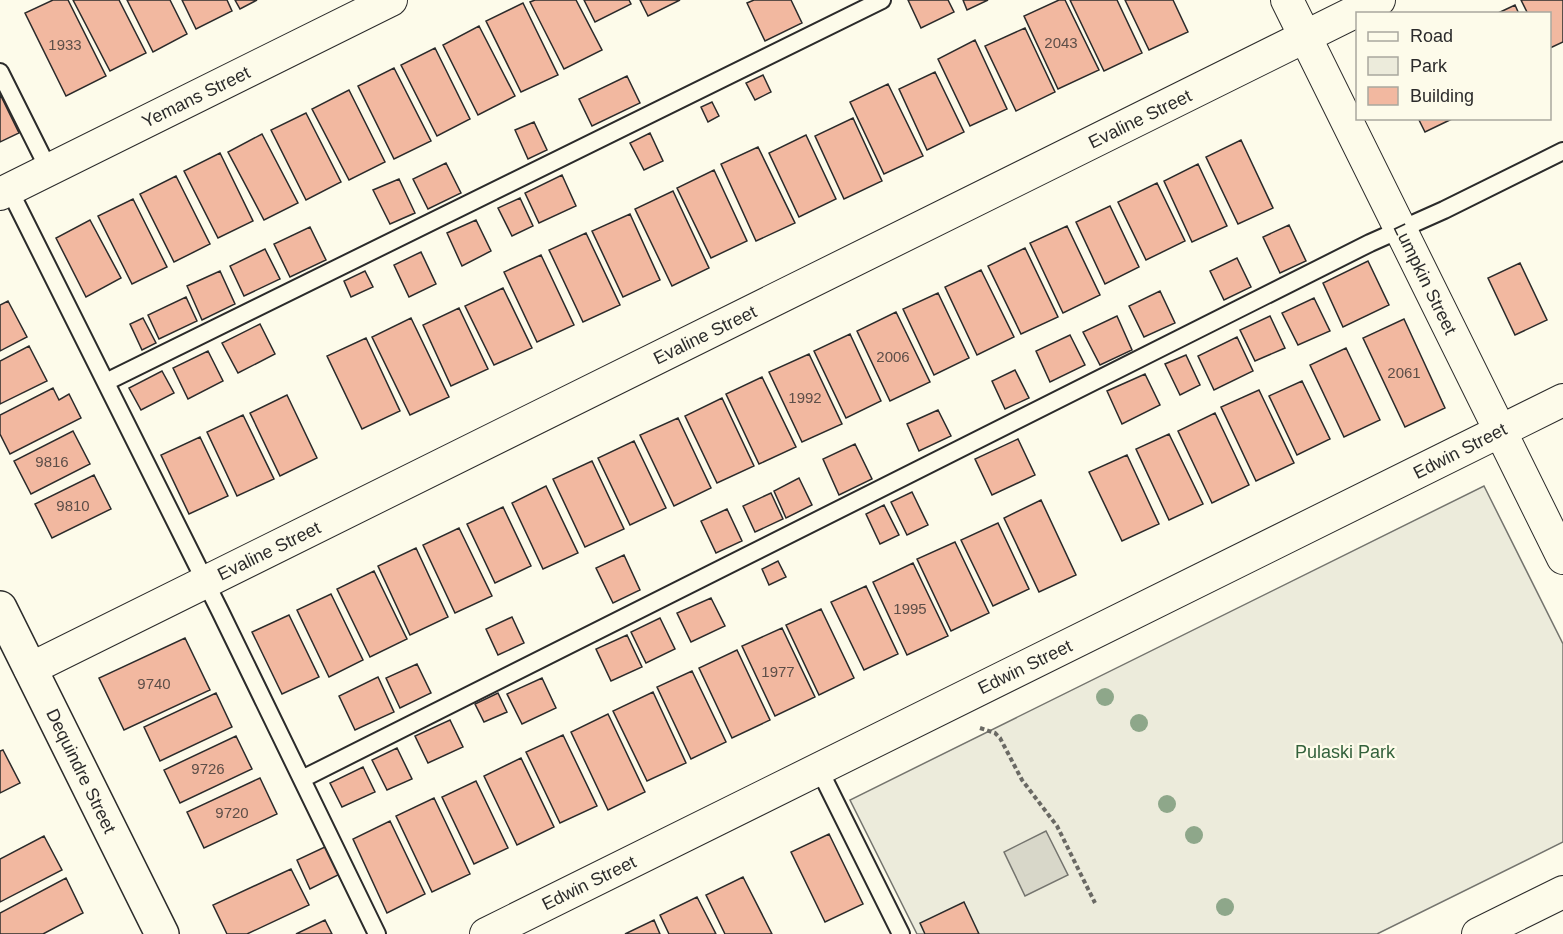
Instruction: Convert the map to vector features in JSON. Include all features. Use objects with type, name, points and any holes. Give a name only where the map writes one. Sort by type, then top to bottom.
[{"type":"street","name":"Yemans Street","points":[[4,191],[391,0]]},
{"type":"street","name":"Lumpkin Street","points":[[1287,0],[1563,558]]},
{"type":"street","name":"Evaline Street","points":[[30,669],[1379,0]]},
{"type":"street","name":"Edwin Street","points":[[486,934],[1563,400]]},
{"type":"street","name":"Dequindre Street","points":[[0,608],[162,934]]},
{"type":"street","points":[[1478,934],[1563,892]]},
{"type":"lane","points":[[106,382],[882,0]]},
{"type":"lane","points":[[0,72],[49,170]]},
{"type":"lane","points":[[302,778],[1400,229],[1444,210],[1563,151]]},
{"type":"lane","points":[[4,191],[106,382],[377,934]]},
{"type":"lane","points":[[819,769],[901,934]]},
{"type":"path","points":[[979,728],[995,733],[1000,738],[1022,780],[1057,826],[1095,903]]},
{"type":"green space","name":"Pulaski Park","points":[[1484,486],[1563,644],[1563,842],[1377,934],[917,934],[850,800]]},
{"type":"shaded area","points":[[1046,831],[1068,875],[1025,896],[1004,852]]},
{"type":"building","points":[[53,0],[68,0],[106,76],[66,96],[25,13]]},
{"type":"building","points":[[73,0],[119,0],[146,53],[110,71]]},
{"type":"building","points":[[127,0],[170,0],[187,34],[153,52]]},
{"type":"building","points":[[182,0],[227,0],[232,11],[196,29]]},
{"type":"building","points":[[235,0],[257,0],[240,9]]},
{"type":"building","points":[[576,0],[602,50],[564,69],[530,2]]},
{"type":"building","points":[[584,0],[629,0],[631,4],[595,22]]},
{"type":"building","points":[[640,0],[680,0],[648,16]]},
{"type":"building","points":[[754,0],[791,0],[802,23],[765,41],[747,3]]},
{"type":"building","points":[[908,0],[948,0],[954,12],[921,28]]},
{"type":"building","points":[[963,0],[988,0],[967,10]]},
{"type":"building","points":[[1059,0],[1065,0],[1099,70],[1058,89],[1024,16]]},
{"type":"building","points":[[1070,0],[1117,0],[1142,53],[1104,71]]},
{"type":"building","points":[[1125,0],[1173,0],[1188,32],[1149,50]]},
{"type":"building","points":[[1521,0],[1563,0],[1563,42],[1551,48],[1551,12],[1527,12]]},
{"type":"building","points":[[523,3],[558,75],[521,92],[486,21]]},
{"type":"building","points":[[1515,5],[1518,12],[1500,12]]},
{"type":"building","points":[[479,26],[515,96],[478,115],[443,45]]},
{"type":"building","points":[[1025,28],[1055,92],[1016,111],[985,46]]},
{"type":"building","points":[[975,40],[1007,109],[970,126],[938,59]]},
{"type":"building","points":[[435,48],[470,119],[437,136],[401,65]]},
{"type":"building","points":[[394,68],[431,141],[394,159],[358,86]]},
{"type":"building","points":[[935,72],[964,132],[927,150],[899,89]]},
{"type":"building","points":[[763,75],[771,92],[755,100],[746,83]]},
{"type":"building","points":[[627,76],[640,103],[592,126],[579,99]]},
{"type":"building","points":[[888,84],[923,156],[884,174],[850,102]]},
{"type":"building","points":[[349,90],[385,162],[349,180],[312,109]]},
{"type":"building","points":[[0,94],[19,133],[0,142]]},
{"type":"building","points":[[712,102],[719,116],[708,122],[701,107]]},
{"type":"building","points":[[306,113],[341,182],[306,200],[271,130]]},
{"type":"building","points":[[853,118],[882,181],[844,199],[815,136]]},
{"type":"building","points":[[1419,120],[1450,120],[1425,132]]},
{"type":"building","points":[[534,122],[547,150],[528,159],[515,130]]},
{"type":"building","points":[[650,133],[663,161],[644,170],[630,143]]},
{"type":"building","points":[[262,134],[298,203],[264,220],[228,152]]},
{"type":"building","points":[[806,135],[836,199],[799,217],[769,153]]},
{"type":"building","points":[[1241,140],[1273,208],[1238,224],[1206,157]]},
{"type":"building","points":[[758,147],[795,223],[756,241],[721,164]]},
{"type":"building","points":[[220,153],[253,221],[218,238],[184,171]]},
{"type":"building","points":[[446,163],[461,193],[428,209],[413,179]]},
{"type":"building","points":[[1198,164],[1227,226],[1192,242],[1164,181]]},
{"type":"building","points":[[714,170],[747,241],[711,258],[677,188]]},
{"type":"building","points":[[562,175],[576,206],[539,223],[525,193]]},
{"type":"building","points":[[176,176],[210,244],[174,262],[140,194]]},
{"type":"building","points":[[399,179],[415,213],[390,224],[373,190]]},
{"type":"building","points":[[1157,183],[1185,241],[1146,260],[1118,202]]},
{"type":"building","points":[[673,191],[709,268],[672,286],[635,209]]},
{"type":"building","points":[[520,198],[533,226],[512,236],[498,208]]},
{"type":"building","points":[[133,199],[167,267],[132,284],[98,216]]},
{"type":"building","points":[[1110,206],[1139,267],[1105,284],[1076,222]]},
{"type":"building","points":[[630,214],[660,280],[623,297],[592,231]]},
{"type":"building","points":[[90,220],[121,278],[86,297],[56,238]]},
{"type":"building","points":[[476,220],[491,251],[462,266],[447,233]]},
{"type":"building","points":[[1289,225],[1306,261],[1280,273],[1263,237]]},
{"type":"building","points":[[1067,226],[1100,295],[1063,313],[1030,243]]},
{"type":"building","points":[[310,227],[326,260],[290,277],[274,244]]},
{"type":"building","points":[[586,233],[620,305],[583,322],[549,250]]},
{"type":"building","points":[[1025,248],[1058,317],[1021,334],[988,266]]},
{"type":"building","points":[[265,249],[280,279],[244,296],[230,266]]},
{"type":"building","points":[[421,252],[436,284],[409,297],[394,265]]},
{"type":"building","points":[[541,255],[574,325],[537,342],[504,272]]},
{"type":"building","points":[[1237,258],[1251,287],[1224,300],[1210,271]]},
{"type":"building","points":[[1368,261],[1389,305],[1343,327],[1323,283]]},
{"type":"building","points":[[1520,263],[1547,320],[1515,335],[1488,278]]},
{"type":"building","points":[[981,270],[1014,337],[977,355],[945,287]]},
{"type":"building","points":[[220,271],[235,304],[202,320],[187,286]]},
{"type":"building","points":[[365,271],[373,287],[351,297],[344,281]]},
{"type":"building","points":[[503,288],[532,348],[494,365],[465,306]]},
{"type":"building","points":[[1160,291],[1175,323],[1144,337],[1129,306]]},
{"type":"building","points":[[938,293],[969,358],[934,375],[903,309]]},
{"type":"building","points":[[186,297],[197,321],[159,339],[148,315]]},
{"type":"building","points":[[1314,298],[1330,331],[1298,345],[1282,313]]},
{"type":"building","points":[[8,301],[27,337],[0,351],[0,305]]},
{"type":"building","points":[[459,308],[488,369],[451,386],[423,325]]},
{"type":"building","points":[[896,312],[930,382],[890,401],[857,331]]},
{"type":"building","points":[[1117,316],[1132,350],[1100,365],[1083,332]]},
{"type":"building","points":[[1270,316],[1285,348],[1255,361],[1240,330]]},
{"type":"building","points":[[143,318],[156,343],[142,350],[130,324]]},
{"type":"building","points":[[411,318],[449,397],[410,415],[372,337]]},
{"type":"building","points":[[1404,319],[1445,408],[1405,427],[1363,338]]},
{"type":"building","points":[[260,324],[275,354],[238,373],[222,343]]},
{"type":"building","points":[[850,334],[881,401],[846,418],[814,351]]},
{"type":"building","points":[[1070,335],[1085,365],[1050,382],[1036,351]]},
{"type":"building","points":[[1237,337],[1253,371],[1214,390],[1198,356]]},
{"type":"building","points":[[366,338],[400,411],[362,429],[327,356]]},
{"type":"building","points":[[29,346],[47,381],[0,404],[0,361]]},
{"type":"building","points":[[1346,348],[1380,420],[1344,437],[1310,365]]},
{"type":"building","points":[[208,351],[223,381],[188,399],[173,368]]},
{"type":"building","points":[[809,354],[842,424],[802,442],[769,372]]},
{"type":"building","points":[[1186,355],[1200,385],[1180,395],[1165,364]]},
{"type":"building","points":[[1015,370],[1029,398],[1005,409],[992,381]]},
{"type":"building","points":[[162,371],[174,393],[141,410],[129,388]]},
{"type":"building","points":[[1145,374],[1160,405],[1122,424],[1107,391]]},
{"type":"building","points":[[762,377],[796,447],[759,464],[726,394]]},
{"type":"building","points":[[1302,381],[1330,439],[1297,455],[1269,396]]},
{"type":"building","points":[[53,388],[59,400],[69,394],[81,418],[10,454],[0,434],[0,415]]},
{"type":"building","points":[[1259,390],[1294,463],[1256,481],[1221,407]]},
{"type":"building","points":[[287,395],[317,458],[280,476],[250,413]]},
{"type":"building","points":[[722,398],[754,466],[717,483],[685,416]]},
{"type":"building","points":[[938,410],[951,436],[919,451],[907,424]]},
{"type":"building","points":[[1215,413],[1249,485],[1212,503],[1178,431]]},
{"type":"building","points":[[243,415],[274,479],[237,496],[207,432]]},
{"type":"building","points":[[678,418],[711,488],[674,506],[640,435]]},
{"type":"building","points":[[73,431],[90,464],[31,494],[14,461]]},
{"type":"building","points":[[1169,434],[1203,504],[1169,520],[1136,449]]},
{"type":"building","points":[[200,437],[228,496],[189,514],[161,455]]},
{"type":"building","points":[[1018,439],[1035,475],[992,495],[975,459]]},
{"type":"building","points":[[634,441],[666,508],[630,525],[598,458]]},
{"type":"building","points":[[855,444],[872,479],[839,495],[823,459]]},
{"type":"building","points":[[1127,455],[1159,524],[1122,541],[1089,472]]},
{"type":"building","points":[[592,461],[624,529],[585,547],[553,479]]},
{"type":"building","points":[[94,475],[111,509],[52,538],[35,504]]},
{"type":"building","points":[[799,478],[812,505],[786,518],[774,491]]},
{"type":"building","points":[[546,486],[578,553],[543,569],[512,503]]},
{"type":"building","points":[[912,492],[928,525],[907,535],[891,502]]},
{"type":"building","points":[[771,493],[783,519],[755,532],[743,506]]},
{"type":"building","points":[[1041,500],[1076,575],[1039,592],[1004,518]]},
{"type":"building","points":[[884,505],[899,535],[880,544],[866,514]]},
{"type":"building","points":[[503,507],[531,566],[495,583],[467,524]]},
{"type":"building","points":[[727,509],[742,541],[716,553],[701,521]]},
{"type":"building","points":[[998,523],[1029,589],[993,606],[961,540]]},
{"type":"building","points":[[459,528],[492,596],[455,613],[423,545]]},
{"type":"building","points":[[955,542],[989,613],[951,631],[917,559]]},
{"type":"building","points":[[416,548],[448,617],[410,635],[378,566]]},
{"type":"building","points":[[624,555],[640,590],[613,603],[596,568]]},
{"type":"building","points":[[778,561],[786,577],[769,585],[762,569]]},
{"type":"building","points":[[913,563],[948,636],[907,655],[873,582]]},
{"type":"building","points":[[374,571],[407,639],[370,657],[337,589]]},
{"type":"building","points":[[866,586],[898,654],[864,670],[831,602]]},
{"type":"building","points":[[331,594],[363,660],[329,677],[297,610]]},
{"type":"building","points":[[711,598],[725,626],[691,642],[677,613]]},
{"type":"building","points":[[821,609],[854,678],[819,695],[786,625]]},
{"type":"building","points":[[289,615],[319,677],[282,694],[252,632]]},
{"type":"building","points":[[512,617],[524,643],[498,655],[486,629]]},
{"type":"building","points":[[660,618],[675,649],[646,663],[631,632]]},
{"type":"building","points":[[782,628],[815,697],[775,716],[742,646]]},
{"type":"building","points":[[627,635],[642,667],[611,681],[596,649]]},
{"type":"building","points":[[185,638],[210,690],[124,730],[99,678]]},
{"type":"building","points":[[737,650],[770,720],[732,738],[699,668]]},
{"type":"building","points":[[417,664],[431,693],[400,708],[386,678]]},
{"type":"building","points":[[692,671],[726,742],[691,759],[657,687]]},
{"type":"building","points":[[378,677],[394,712],[355,730],[339,696]]},
{"type":"building","points":[[542,678],[556,708],[522,724],[507,694]]},
{"type":"building","points":[[653,692],[686,763],[647,781],[613,711]]},
{"type":"building","points":[[216,693],[232,727],[160,761],[144,727]]},
{"type":"building","points":[[498,693],[507,712],[484,722],[475,704]]},
{"type":"building","points":[[608,714],[645,792],[608,810],[571,732]]},
{"type":"building","points":[[450,720],[463,747],[428,763],[415,736]]},
{"type":"building","points":[[563,735],[597,806],[560,823],[526,752]]},
{"type":"building","points":[[236,736],[252,769],[180,803],[164,770]]},
{"type":"building","points":[[397,748],[412,779],[387,790],[372,760]]},
{"type":"building","points":[[3,750],[20,783],[0,793],[0,751]]},
{"type":"building","points":[[521,758],[554,827],[517,845],[484,776]]},
{"type":"building","points":[[363,767],[375,792],[342,807],[330,783]]},
{"type":"building","points":[[260,778],[277,814],[204,848],[187,812]]},
{"type":"building","points":[[476,781],[508,848],[474,864],[442,797]]},
{"type":"building","points":[[434,798],[470,874],[432,892],[396,816]]},
{"type":"building","points":[[390,821],[425,894],[387,913],[353,839]]},
{"type":"building","points":[[829,834],[863,904],[825,922],[791,852]]},
{"type":"building","points":[[44,836],[62,870],[0,902],[0,859]]},
{"type":"building","points":[[327,846],[340,874],[310,889],[297,860]]},
{"type":"building","points":[[291,869],[309,905],[247,934],[227,934],[213,905]]},
{"type":"building","points":[[743,877],[772,934],[725,934],[706,895]]},
{"type":"building","points":[[66,878],[83,913],[43,934],[0,934],[0,913]]},
{"type":"building","points":[[697,897],[716,934],[669,934],[660,915]]},
{"type":"building","points":[[964,902],[979,934],[925,934],[920,923]]},
{"type":"building","points":[[325,920],[332,934],[296,934]]},
{"type":"building","points":[[654,920],[660,934],[625,934]]}]
